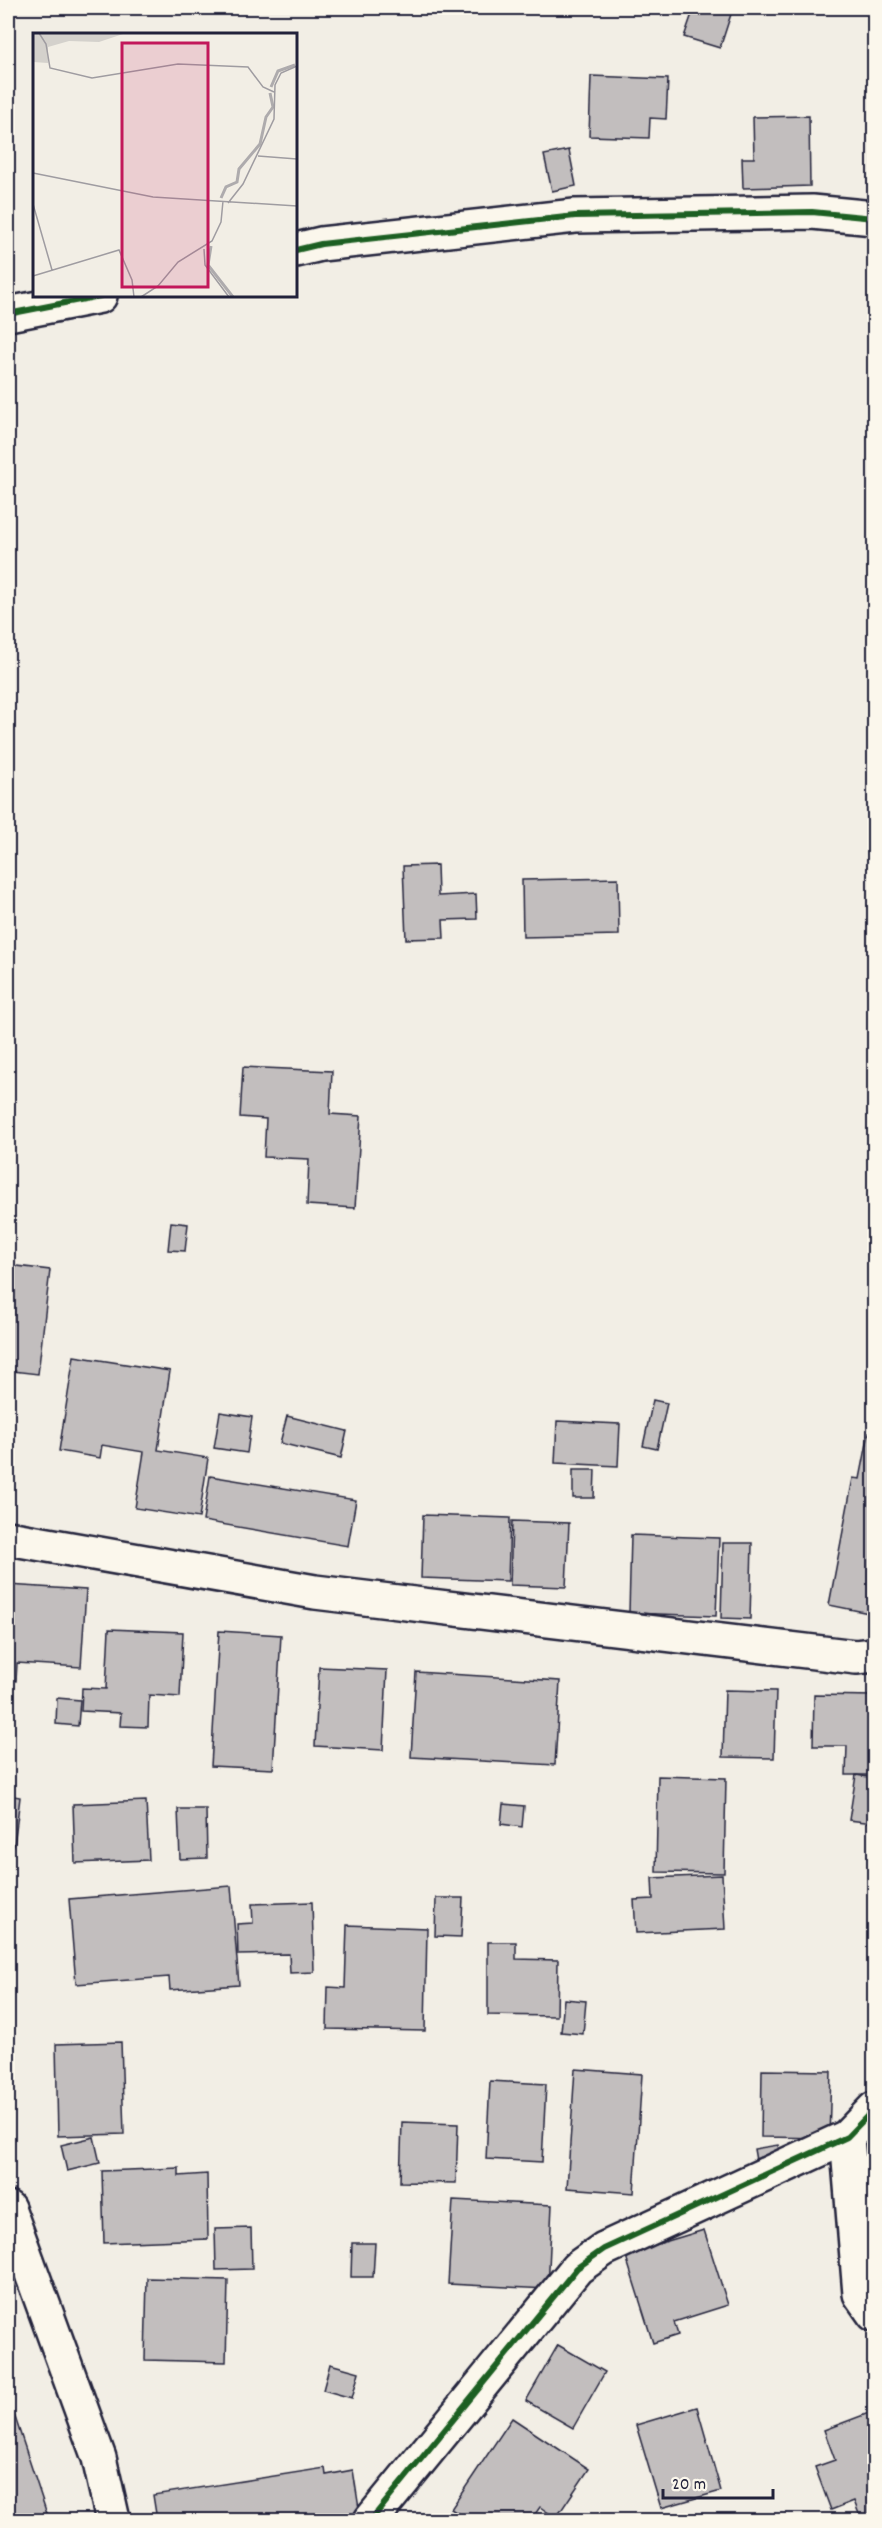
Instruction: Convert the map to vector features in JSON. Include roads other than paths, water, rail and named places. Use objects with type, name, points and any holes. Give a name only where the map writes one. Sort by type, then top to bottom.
[{"type":"street","points":[[297,250],[321,244],[575,216],[812,212],[874,218]]},
{"type":"street","points":[[8,314],[95,297]]},
{"type":"street","points":[[8,1538],[315,1592],[856,1657],[874,1654]]},
{"type":"street","points":[[372,2520],[577,2268],[604,2249],[848,2137],[874,2109]]},
{"type":"street","points":[[848,2137],[860,2294],[874,2314]]},
{"type":"street","points":[[8,2208],[99,2458],[113,2520]]}]
